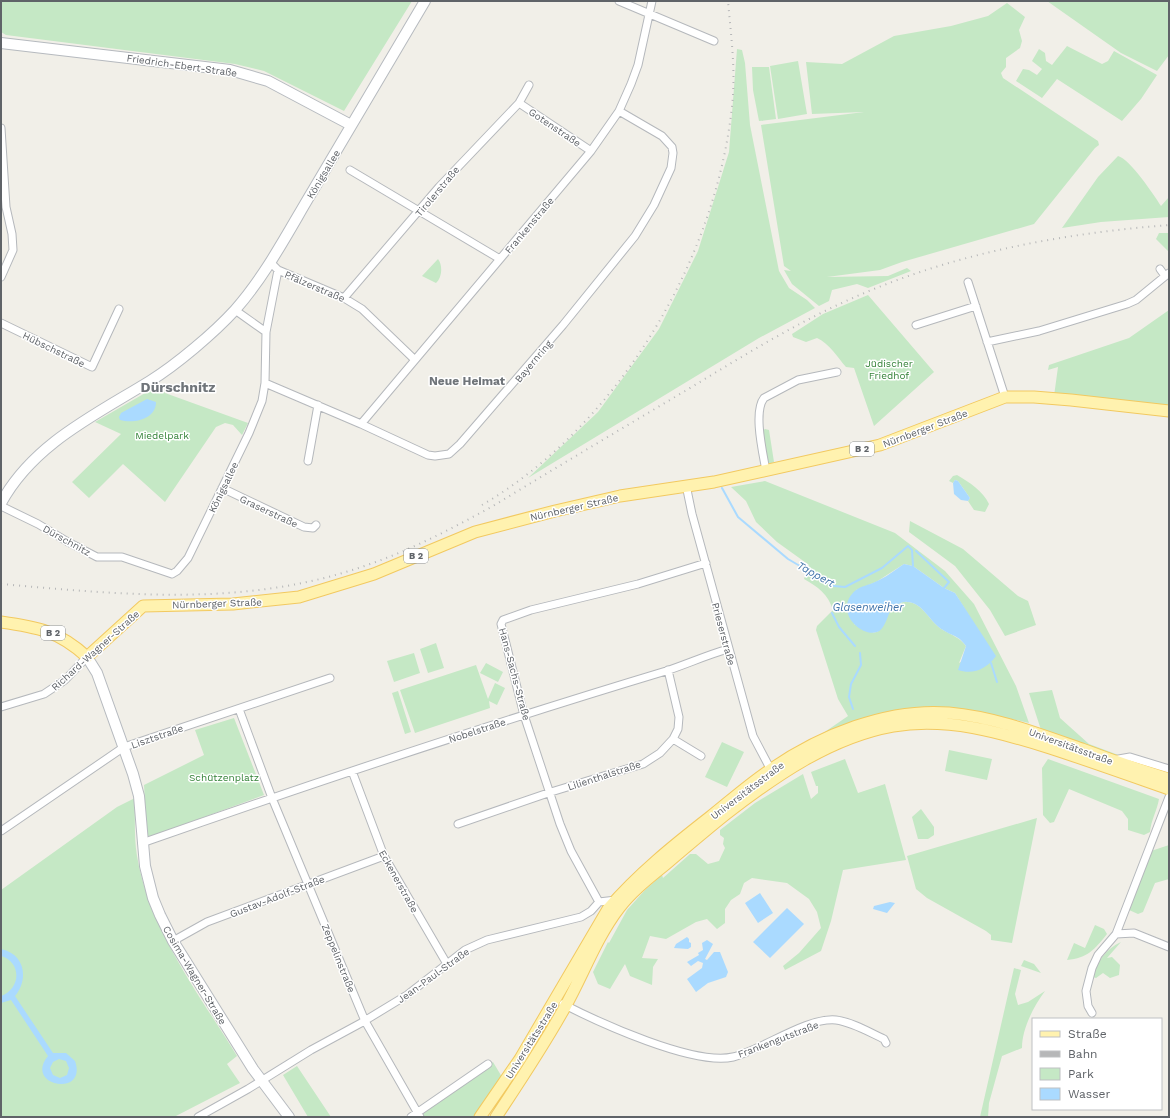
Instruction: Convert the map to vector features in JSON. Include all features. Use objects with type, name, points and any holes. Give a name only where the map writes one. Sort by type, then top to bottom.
[{"type":"main road","name":"Königsallee","points":[[1,504],[26,469],[57,440],[96,413],[157,377],[190,352],[235,310],[270,262],[425,1]]},
{"type":"main road","name":"Friedrich-Ebert-Straße","points":[[1,43],[234,71],[268,81],[351,125]]},
{"type":"main road","name":"Nürnberger Straße","points":[[143,606],[233,604],[299,598],[374,574],[475,532],[620,496],[766,471],[887,443],[1005,397],[1034,397],[1169,411]]},
{"type":"main road","name":"Richard-Wagner-Straße","points":[[86,657],[143,606]]},
{"type":"main road","points":[[1,620],[13,624]]},
{"type":"main road","name":"B 2","points":[[13,624],[51,632],[74,646],[86,657]]},
{"type":"main road","points":[[1,626],[13,624]]},
{"type":"main road","name":"Cosima-Wagner-Straße","points":[[86,657],[97,673],[124,747],[139,796],[145,866],[153,898],[173,941],[262,1080],[289,1117]]},
{"type":"main road","name":"Universitätsstraße","points":[[496,1117],[532,1062],[601,921],[616,900],[637,878],[693,830],[813,745],[873,721],[907,715],[949,713],[994,721],[1169,789]]},
{"type":"main road","name":"Universitätsstraße","points":[[1043,741],[1111,760],[1169,779]]},
{"type":"main road","name":"Universitätsstraße","points":[[480,1117],[561,1003],[610,921],[632,894],[700,834],[773,774]]},
{"type":"street","points":[[619,1],[714,41]]},
{"type":"street","name":"Frankenstraße","points":[[361,424],[414,359],[591,151],[619,111],[638,65],[652,1]]},
{"type":"street","name":"Tirolerstraße","points":[[344,298],[467,156],[519,103],[529,86]]},
{"type":"street","name":"Gotenstraße","points":[[519,103],[591,151]]},
{"type":"street","name":"Bayernring","points":[[266,383],[428,455],[435,456],[449,454],[460,444],[513,385],[635,236],[663,189],[673,160],[672,147],[662,136],[619,111]]},
{"type":"street","points":[[1,128],[6,207],[12,234],[13,250],[1,277]]},
{"type":"street","points":[[350,170],[419,212],[500,258]]},
{"type":"street","name":"Pfälzerstraße","points":[[270,262],[278,270],[344,298],[362,309],[414,359]]},
{"type":"street","points":[[987,342],[1039,331],[1128,304],[1136,300],[1167,275],[1160,269]]},
{"type":"street","name":"Königsallee","points":[[158,571],[172,574],[177,571],[188,558],[255,420],[262,401],[266,383],[266,332],[278,270]]},
{"type":"street","points":[[968,282],[1005,397]]},
{"type":"street","points":[[916,326],[976,306]]},
{"type":"street","name":"Hübschstraße","points":[[1,323],[92,367],[119,309]]},
{"type":"street","points":[[235,310],[266,332]]},
{"type":"street","points":[[766,471],[759,406],[764,398],[798,380],[837,372]]},
{"type":"street","points":[[308,461],[318,405]]},
{"type":"street","name":"Prieserstraße","points":[[686,485],[728,649],[753,736],[773,774]]},
{"type":"street","name":"Graserstraße","points":[[222,488],[304,527],[313,528],[316,525]]},
{"type":"street","name":"Dürschnitz","points":[[1,504],[97,557],[122,557],[158,571]]},
{"type":"street","name":"Hans-Sachs-Straße","points":[[599,902],[571,851],[560,824],[551,792],[524,715],[501,624],[503,620],[531,610],[638,584],[706,563]]},
{"type":"street","name":"Nobelstraße","points":[[272,798],[499,722],[668,670],[728,649]]},
{"type":"street","name":"Richard-Wagner-Straße","points":[[1,707],[44,694],[65,680],[86,657]]},
{"type":"street","name":"Lilienthalstraße","points":[[551,792],[643,764],[660,753],[673,739],[678,728],[679,716],[668,670]]},
{"type":"street","name":"Lisztstraße","points":[[1,831],[124,747],[239,708],[301,689],[330,678]]},
{"type":"street","points":[[142,843],[272,798],[239,708]]},
{"type":"street","points":[[673,739],[701,756]]},
{"type":"street","points":[[1111,760],[1130,757],[1169,769]]},
{"type":"street","name":"Eckenerstraße","points":[[352,771],[384,856],[447,964]]},
{"type":"street","points":[[458,824],[551,792]]},
{"type":"street","points":[[1092,1013],[1088,1006],[1088,981],[1098,955],[1116,934],[1169,797]]},
{"type":"street","name":"Zeppelinstraße","points":[[272,798],[309,883],[365,1021],[416,1116],[488,1064]]},
{"type":"street","name":"Gustav-Adolf-Straße","points":[[173,941],[207,922],[384,856]]},
{"type":"street","points":[[599,902],[616,900]]},
{"type":"street","name":"Jean-Paul-Straße","points":[[198,1117],[311,1050],[407,996],[465,950],[487,940],[581,917],[591,911],[599,902]]},
{"type":"street","points":[[1116,934],[1134,933],[1169,947]]},
{"type":"street","name":"Frankengutstraße","points":[[561,1003],[600,1022],[687,1054],[707,1058],[733,1057],[802,1028],[835,1020],[884,1039],[886,1042]]},
{"type":"green space","points":[[1,1],[412,1],[344,111],[264,71],[235,64],[6,35],[1,32]]},
{"type":"green space","points":[[1047,1],[1169,1],[1169,55],[1157,71],[1121,53]]},
{"type":"green space","points":[[1007,3],[1025,17],[1019,30],[1022,41],[1020,48],[1006,58],[1006,67],[1001,73],[1003,78],[1098,141],[1099,145],[1034,224],[902,262],[880,270],[827,277],[888,276],[907,268],[911,271],[868,288],[857,284],[832,290],[829,301],[819,306],[792,284],[784,270],[791,271],[784,266],[761,125],[864,112],[812,114],[806,62],[842,64],[894,36],[951,26],[988,16]]},
{"type":"green space","points":[[1067,46],[1102,64],[1108,61],[1114,51],[1157,75],[1141,99],[1122,121],[1057,79],[1042,98],[1016,81],[1023,69],[1029,70],[1037,75],[1042,69],[1032,61],[1039,49],[1045,53],[1046,61],[1052,65]]},
{"type":"green space","points":[[737,49],[742,50],[745,63],[750,125],[779,271],[789,288],[807,300],[815,308],[759,338],[528,478],[598,412],[659,329],[698,251],[729,152]]},
{"type":"green space","points":[[798,61],[807,114],[778,119],[770,66]]},
{"type":"green space","points":[[752,67],[769,67],[776,119],[759,121],[753,90]]},
{"type":"green space","points":[[1118,156],[1135,170],[1161,206],[1169,197],[1169,217],[1101,222],[1062,228],[1098,177]]},
{"type":"green space","points":[[1159,233],[1169,233],[1169,252],[1156,239]]},
{"type":"green space","points":[[438,259],[441,265],[441,271],[440,278],[436,283],[422,276]]},
{"type":"green space","name":"Jüdischer Friedhof","points":[[868,295],[934,372],[874,426],[854,368],[846,367],[830,347],[817,338],[806,342],[793,337],[792,334],[823,314]]},
{"type":"green space","points":[[1169,310],[1169,406],[1123,400],[1054,396],[1058,367],[1048,370],[1049,365],[1129,338]]},
{"type":"green space","name":"Miedelpark","points":[[159,385],[165,393],[248,423],[242,435],[233,425],[225,423],[216,427],[165,502],[123,464],[89,498],[72,482],[121,434],[95,422]]},
{"type":"green space","points":[[765,429],[769,430],[774,462],[770,464],[766,462],[762,431]]},
{"type":"green space","points":[[957,475],[971,484],[983,495],[989,504],[985,512],[974,510],[968,501],[970,498],[958,481],[955,480],[953,483],[949,481],[953,476]]},
{"type":"green space","points":[[765,481],[895,533],[945,571],[974,604],[1016,686],[1029,723],[971,710],[927,709],[816,738],[848,716],[838,699],[816,630],[817,626],[833,610],[831,604],[822,592],[804,579],[809,565],[777,542],[756,522],[746,501],[731,487]],"holes":[[[904,564],[913,566],[944,588],[955,593],[988,647],[959,663],[966,646],[958,639],[938,627],[918,605],[913,603],[904,602],[892,607],[882,627],[876,632],[871,632],[854,624],[856,590],[876,582]]]},
{"type":"green space","points":[[910,521],[963,549],[1018,596],[1028,601],[1036,625],[1005,636],[990,610],[955,566],[909,532]]},
{"type":"green space","points":[[436,643],[444,668],[428,673],[420,649]]},
{"type":"green space","points":[[414,653],[420,673],[394,682],[387,661]]},
{"type":"green space","points":[[486,663],[503,672],[498,682],[480,673]]},
{"type":"green space","points":[[476,665],[488,699],[495,683],[505,688],[497,705],[489,701],[490,708],[415,733],[400,690]]},
{"type":"green space","points":[[1052,690],[1060,718],[1089,744],[1169,774],[1042,733],[1029,693]]},
{"type":"green space","points":[[398,691],[411,732],[405,734],[392,693]]},
{"type":"green space","name":"Schützenplatz","points":[[234,718],[264,795],[147,838],[144,785],[204,755],[195,730]]},
{"type":"green space","points":[[722,742],[744,752],[727,787],[705,777]]},
{"type":"green space","points":[[949,750],[992,759],[987,780],[945,771]]},
{"type":"green space","points":[[845,759],[858,793],[885,784],[906,860],[843,870],[831,921],[821,951],[785,970],[783,966],[799,953],[821,928],[817,912],[809,899],[787,883],[752,878],[744,883],[740,894],[731,900],[725,909],[725,923],[717,929],[707,919],[696,922],[666,939],[650,936],[642,958],[658,959],[653,967],[652,985],[630,976],[625,964],[610,989],[598,984],[593,972],[608,942],[609,943],[627,910],[645,890],[662,875],[663,878],[690,854],[696,854],[708,864],[719,861],[725,848],[723,844],[724,838],[720,835],[720,830],[755,803],[803,774],[811,799],[818,793],[818,786],[816,786],[811,772]]},
{"type":"green space","points":[[1048,759],[1159,799],[1150,832],[1144,835],[1128,830],[1128,819],[1122,811],[1069,789],[1054,822],[1050,823],[1043,815],[1042,768]]},
{"type":"green space","points":[[135,798],[135,835],[137,856],[143,883],[152,909],[177,960],[237,1056],[227,1064],[240,1083],[174,1117],[1,1117],[1,890],[117,807]]},
{"type":"green space","points":[[921,809],[934,827],[934,835],[928,839],[918,839],[912,817]]},
{"type":"green space","points":[[1037,818],[1012,943],[991,940],[991,935],[986,931],[927,898],[916,889],[907,856]]},
{"type":"green space","points":[[1169,845],[1169,879],[1155,883],[1143,912],[1138,914],[1129,910],[1151,851]]},
{"type":"green space","points":[[1095,925],[1104,929],[1107,934],[1090,952],[1080,957],[1067,960],[1074,943],[1085,948]]},
{"type":"green space","points":[[1121,942],[1107,958],[1112,957],[1120,965],[1119,975],[1110,978],[1103,973],[1096,978],[1093,977],[1103,956],[1111,948]]},
{"type":"green space","points":[[1024,960],[1034,964],[1041,973],[1021,966]]},
{"type":"green space","points":[[1014,968],[1021,970],[1015,994],[1018,1005],[1028,1002],[1045,991],[1026,1025],[1022,1048],[1002,1056],[989,1103],[988,1117],[980,1117]]},
{"type":"green space","points":[[493,1062],[502,1077],[474,1117],[419,1117]]},
{"type":"green space","points":[[297,1066],[331,1117],[308,1117],[283,1075]]},
{"type":"water","points":[[147,399],[156,402],[152,413],[138,421],[120,420],[119,417],[121,413]]},
{"type":"water","points":[[955,480],[958,481],[970,498],[968,501],[961,500],[954,494],[953,483]]},
{"type":"water","name":"Glasenweiher","points":[[904,564],[913,566],[944,588],[955,593],[996,656],[992,661],[979,670],[969,672],[958,670],[966,646],[958,638],[938,627],[918,605],[913,603],[904,602],[892,607],[880,631],[871,633],[857,627],[848,614],[847,606],[849,598],[860,587],[873,583]]},
{"type":"water","points":[[760,893],[773,913],[758,923],[745,903]]},
{"type":"water","points":[[890,902],[895,903],[887,913],[873,909],[874,906]]},
{"type":"water","points":[[787,908],[804,924],[770,958],[753,942]]},
{"type":"water","points":[[687,937],[691,943],[691,947],[688,949],[674,948],[676,944]]},
{"type":"water","points":[[707,940],[713,944],[705,959],[707,960],[714,952],[720,952],[728,972],[726,977],[708,983],[696,992],[687,979],[702,968],[703,963],[698,961],[691,966],[687,962],[699,955],[698,953],[703,950],[702,943]]},
{"type":"water","points":[[1,949],[15,956],[20,962],[23,975],[22,982],[15,996],[53,1053],[66,1053],[75,1061],[77,1073],[73,1080],[66,1084],[57,1084],[49,1081],[44,1075],[43,1066],[48,1056],[11,1000],[1,1003],[1,996],[8,993],[15,982],[16,969],[8,959],[1,956]],"holes":[[[59,1059],[66,1061],[69,1068],[67,1075],[60,1078],[53,1075],[50,1068],[53,1062]]]},
{"type":"waterway","name":"Tappert","points":[[722,488],[738,517],[788,559],[834,586],[845,587],[882,568],[908,546],[912,550],[913,566]]},
{"type":"waterway","name":"Tappert","points":[[916,551],[949,582],[944,588]]},
{"type":"waterway","points":[[832,613],[839,627],[855,646]]},
{"type":"waterway","points":[[853,709],[849,697],[851,684],[861,665],[860,653]]},
{"type":"waterway","points":[[991,663],[997,682]]},
{"type":"railway","points":[[482,505],[531,472],[576,431],[616,385],[652,334],[681,280],[705,223],[722,164],[732,106],[733,67],[728,1]]},
{"type":"railway","points":[[1,584],[95,592],[141,594],[187,595],[233,593],[279,587],[324,578],[370,564],[433,538],[493,506],[756,349],[828,309],[853,298],[914,274],[985,253],[1058,238],[1132,228],[1169,225]]},
{"type":"district","name":"Neue Heimat","points":[[467,381]]},
{"type":"district","name":"Dürschnitz","points":[[178,387]]}]
